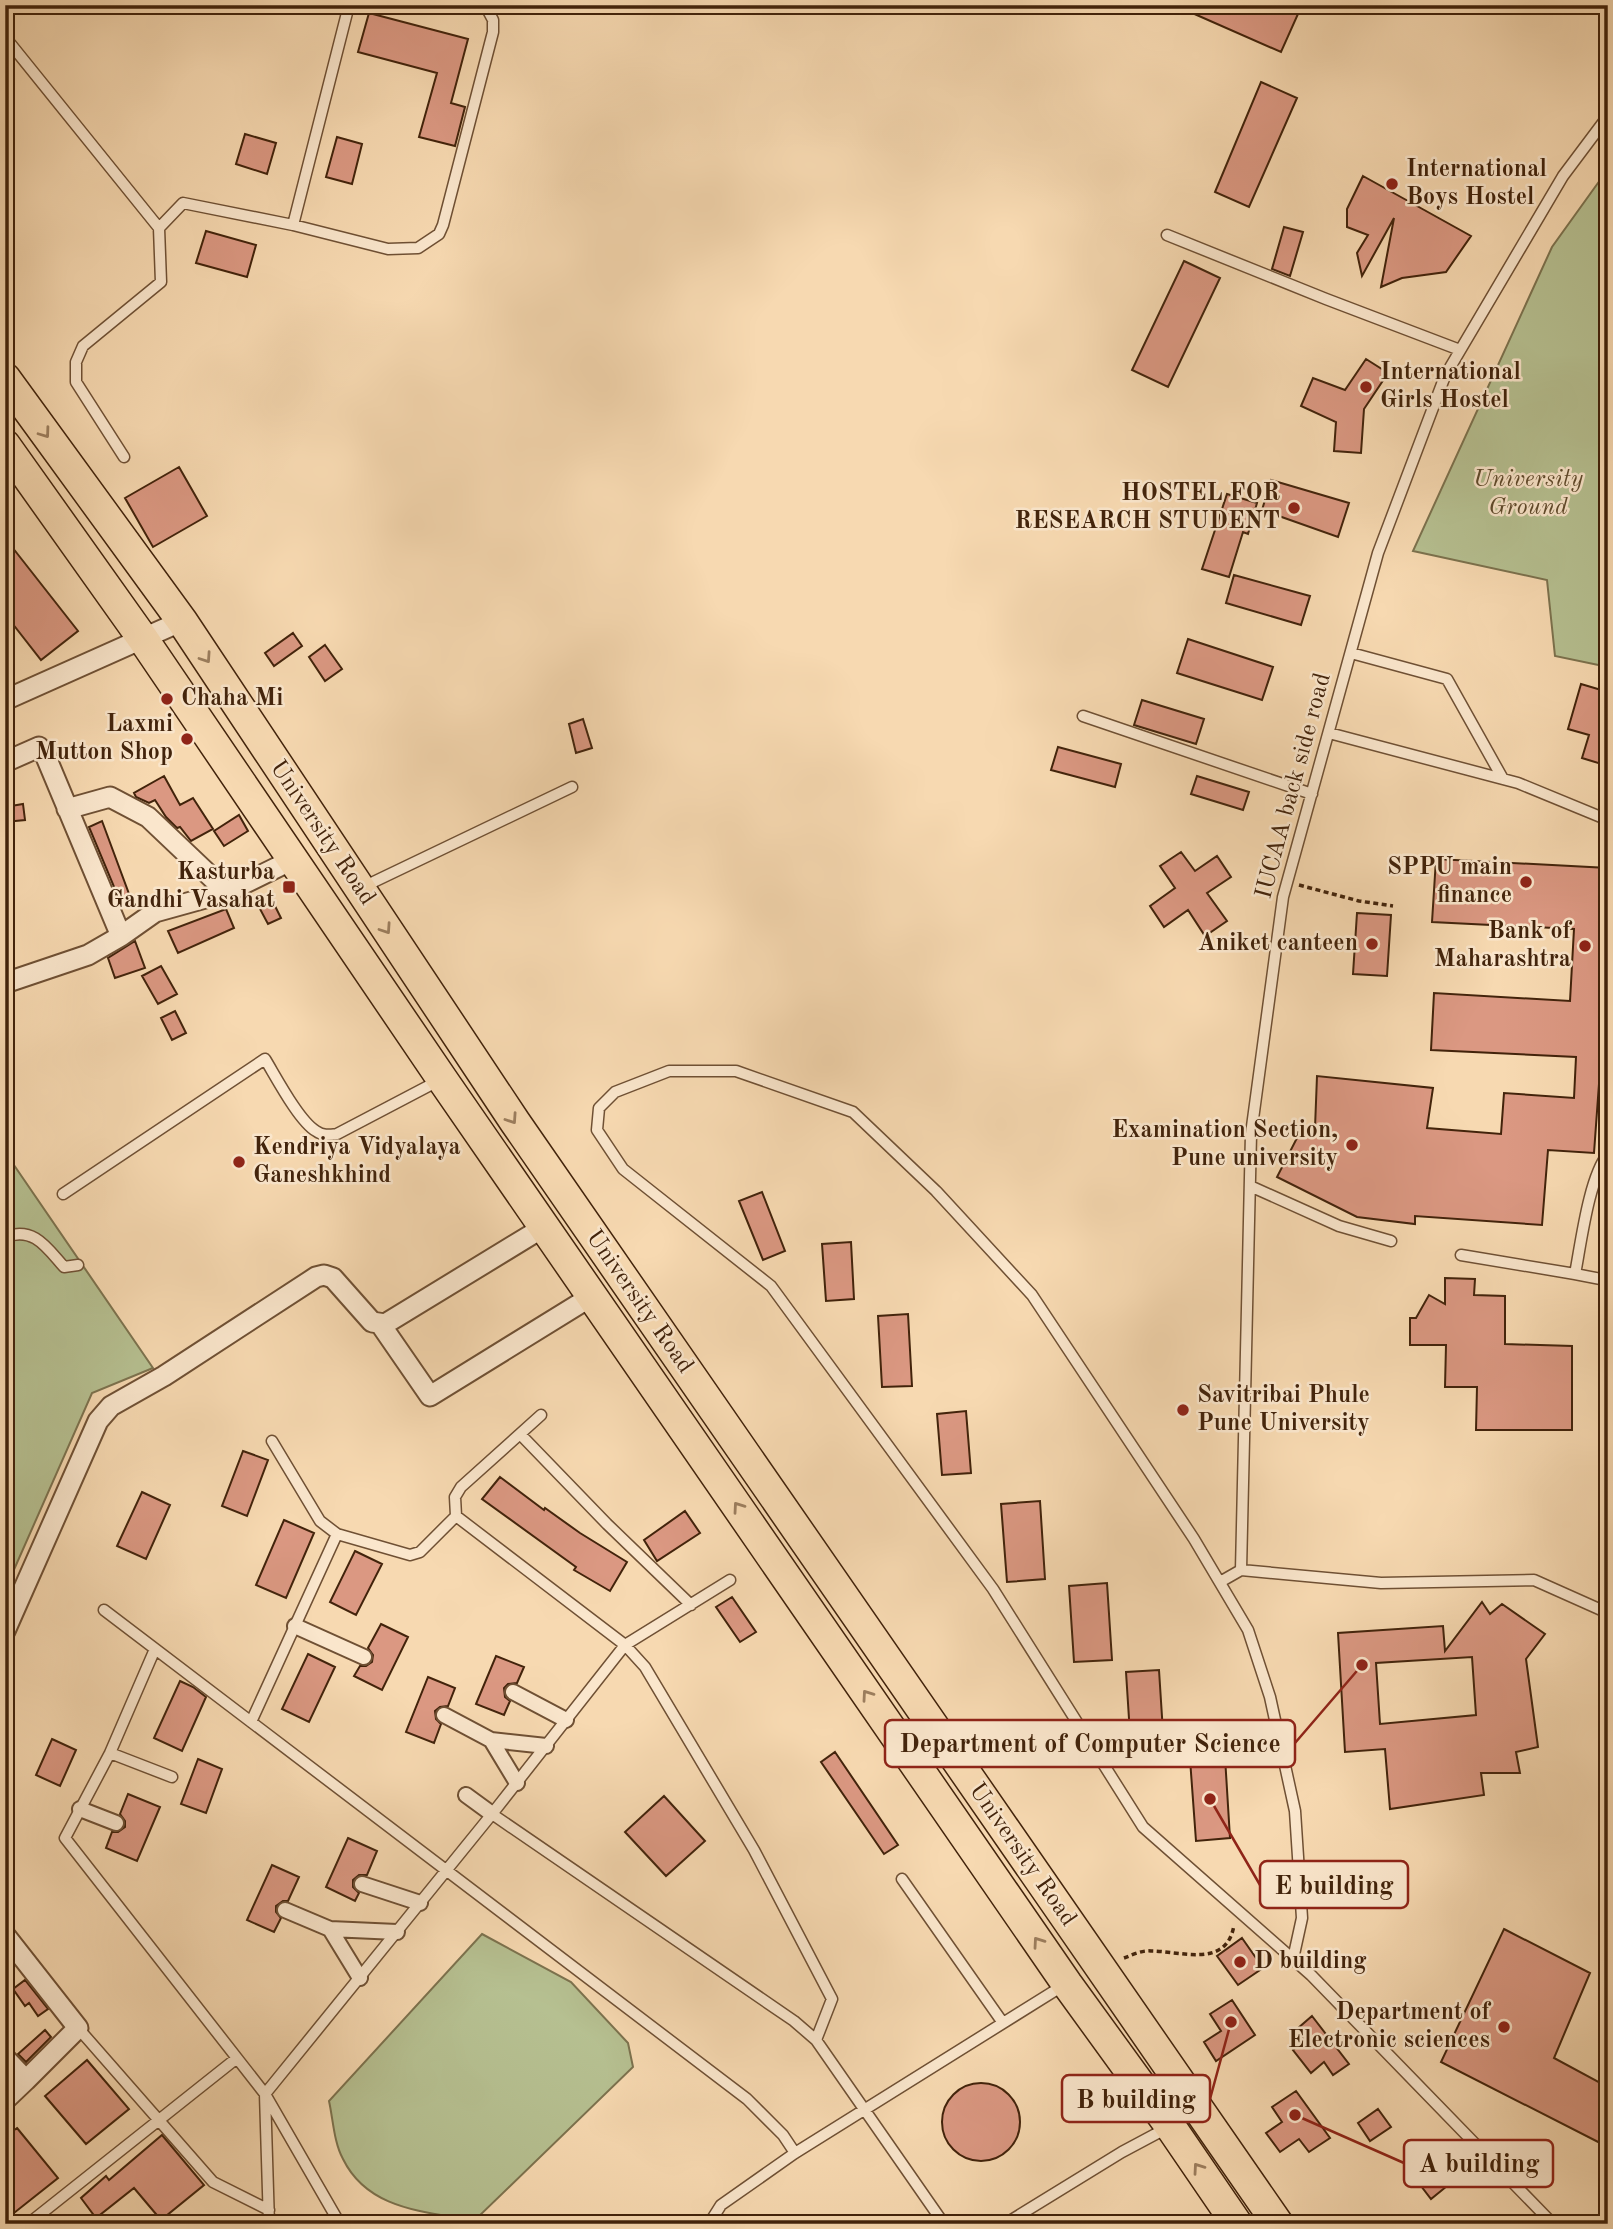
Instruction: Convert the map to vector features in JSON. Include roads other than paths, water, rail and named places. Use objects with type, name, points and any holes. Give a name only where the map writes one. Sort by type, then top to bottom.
[{"type":"main road","name":"University Road","points":[[5,378],[182,621],[515,1122],[1278,2224]]},
{"type":"main road","name":"University Road","points":[[5,445],[143,639],[442,1079],[1067,1984],[1237,2224]]},
{"type":"street","points":[[5,700],[182,621]]},
{"type":"street","points":[[5,762],[39,747],[46,757],[121,936]]},
{"type":"street","points":[[66,809],[110,797],[148,817],[227,892]]},
{"type":"street","points":[[5,984],[88,955],[155,912],[227,892],[292,860]]},
{"type":"street","points":[[381,1325],[544,1227]]},
{"type":"street","points":[[5,1631],[98,1421],[111,1406],[164,1376],[320,1276],[333,1278],[372,1322],[381,1325],[430,1395],[592,1296]]},
{"type":"street","points":[[295,1626],[364,1657]]},
{"type":"street","points":[[513,1692],[566,1720]]},
{"type":"street","points":[[444,1715],[491,1741],[546,1746]]},
{"type":"street","points":[[491,1741],[516,1783]]},
{"type":"street","points":[[466,1795],[492,1814]]},
{"type":"street","points":[[80,1809],[116,1824]]},
{"type":"street","points":[[362,1884],[420,1903]]},
{"type":"street","points":[[285,1910],[330,1929],[397,1932]]},
{"type":"street","points":[[330,1929],[360,1978]]},
{"type":"street","points":[[5,1935],[78,2028],[5,2100]]},
{"type":"street","points":[[5,2059],[26,2080]]},
{"type":"lane","points":[[293,225],[349,5]]},
{"type":"lane","points":[[159,228],[183,203],[293,225],[388,249],[418,248],[439,234],[493,32],[493,20],[485,5]]},
{"type":"lane","points":[[5,37],[159,228],[161,282],[83,346],[76,362],[76,382],[124,457]]},
{"type":"lane","name":"IUCAA back side road","points":[[1241,1570],[1251,1134],[1283,897],[1378,553],[1445,376],[1563,176],[1608,116]]},
{"type":"lane","points":[[1167,235],[1460,351]]},
{"type":"lane","points":[[1351,653],[1447,679],[1503,779]]},
{"type":"lane","points":[[1083,716],[1312,794]]},
{"type":"lane","points":[[1329,733],[1518,783],[1608,820]]},
{"type":"lane","points":[[359,889],[572,787]]},
{"type":"lane","points":[[63,1195],[265,1059],[300,1114],[314,1130],[326,1135],[346,1129],[442,1079]]},
{"type":"lane","points":[[1293,1959],[1302,1918],[1295,1811],[1270,1697],[1248,1630],[1186,1527],[1032,1296],[936,1191],[853,1112],[736,1071],[669,1071],[615,1092],[599,1108],[597,1130],[623,1169],[771,1286],[993,1590],[1143,1826],[1311,1975],[1553,2224]]},
{"type":"lane","points":[[1575,1274],[1594,1185],[1601,1163],[1608,1154]]},
{"type":"lane","points":[[1250,1186],[1339,1226],[1391,1241]]},
{"type":"lane","points":[[5,1237],[16,1233],[36,1237],[64,1267],[78,1265]]},
{"type":"lane","points":[[1461,1255],[1606,1280]]},
{"type":"lane","points":[[272,1441],[320,1521],[337,1534],[410,1555],[420,1552],[456,1516],[456,1497],[461,1487],[541,1415]]},
{"type":"lane","points":[[520,1434],[607,1524],[691,1605]]},
{"type":"lane","points":[[456,1516],[625,1645],[645,1667],[754,1850],[832,1999],[816,2040]]},
{"type":"lane","points":[[251,1721],[337,1534]]},
{"type":"lane","points":[[1220,1582],[1241,1570],[1381,1583],[1534,1580],[1608,1613]]},
{"type":"lane","points":[[269,2224],[265,2094],[625,1645],[730,1580]]},
{"type":"lane","points":[[104,1610],[747,2099],[783,2134],[794,2153]]},
{"type":"lane","points":[[155,1649],[110,1753],[65,1838],[265,2094],[340,2224]]},
{"type":"lane","points":[[110,1753],[172,1777]]},
{"type":"lane","points":[[492,1814],[794,2021],[816,2040],[944,2224]]},
{"type":"lane","points":[[902,1879],[1003,2023]]},
{"type":"lane","points":[[709,2224],[721,2205],[794,2153],[1067,1984]]},
{"type":"lane","points":[[78,2028],[213,2182],[269,2210]]},
{"type":"lane","points":[[28,2224],[237,2058]]},
{"type":"lane","points":[[1005,2224],[1122,2152],[1170,2126]]},
{"type":"place","name":"International Boys Hostel","points":[[1392,184]]},
{"type":"place","name":"International Girls Hostel","points":[[1366,387]]},
{"type":"place","name":"HOSTEL FOR RESEARCH STUDENT","points":[[1294,508]]},
{"type":"place","name":"Chaha Mi","points":[[167,699]]},
{"type":"place","name":"Laxmi Mutton Shop","points":[[187,739]]},
{"type":"place","name":"SPPU main finance","points":[[1526,882]]},
{"type":"place","name":"Kasturba Gandhi Vasahat","points":[[289,887]]},
{"type":"place","name":"Aniket canteen","points":[[1372,944]]},
{"type":"place","name":"Bank of Maharashtra","points":[[1585,946]]},
{"type":"place","name":"Examination Section, Pune university","points":[[1352,1145]]},
{"type":"place","name":"Kendriya Vidyalaya Ganeshkhind","points":[[239,1162]]},
{"type":"place","name":"Savitribai Phule Pune University","points":[[1183,1410]]},
{"type":"place","name":"Department of Computer Science","points":[[1362,1665]]},
{"type":"place","name":"E building","points":[[1210,1799]]},
{"type":"place","name":"D building","points":[[1240,1962]]},
{"type":"place","name":"B building","points":[[1231,2022]]},
{"type":"place","name":"Department of Electronic sciences","points":[[1504,2027]]},
{"type":"place","name":"A building","points":[[1295,2115]]},
{"type":"park label","name":"University Ground","points":[[1528,494]]}]
